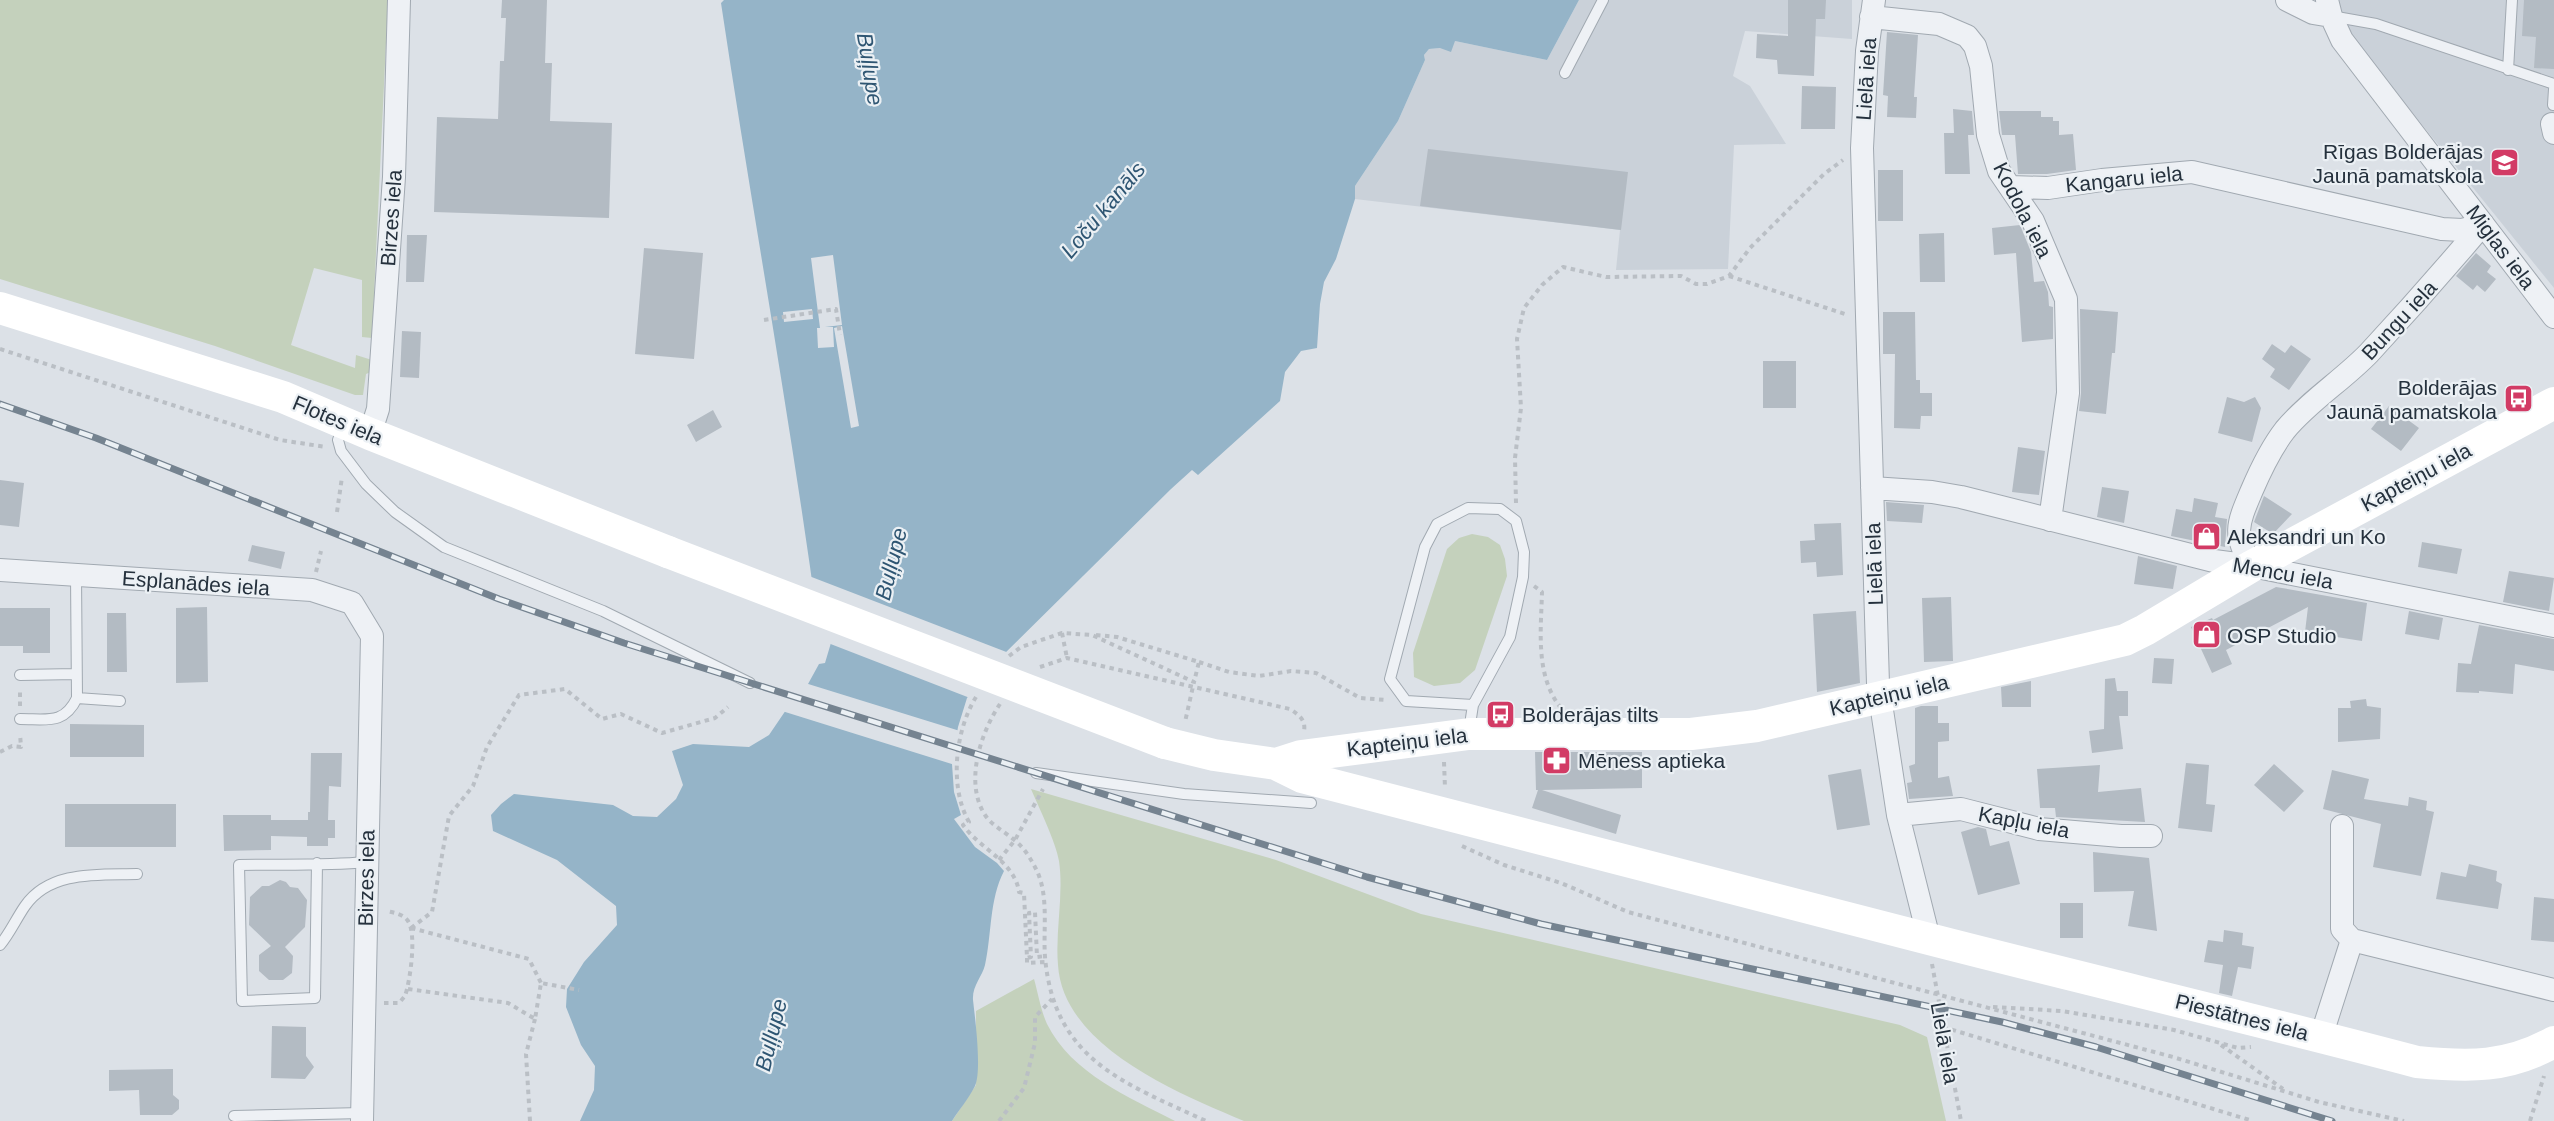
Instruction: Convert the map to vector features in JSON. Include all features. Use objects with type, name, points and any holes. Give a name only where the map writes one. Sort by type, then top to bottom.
[{"type":"street","name":"Birzes iela","points":[[346,439],[378,409],[394,177],[399,0]]},
{"type":"street","points":[[2287,0],[2313,13],[2329,8]]},
{"type":"street","name":"Miglas iela","points":[[2329,8],[2342,40],[2554,317]]},
{"type":"street","name":"Lielā iela","points":[[1873,9],[1867,51],[1862,148],[1879,697],[1898,815],[1929,939]]},
{"type":"street","name":"Kodola iela","points":[[1873,9],[1939,24],[1967,36],[1976,46],[1981,66],[1988,135],[1999,171],[2033,221],[2066,299],[2068,393],[2050,520]]},
{"type":"street","name":"Kangaru iela","points":[[2010,187],[2048,188],[2102,180],[2192,172],[2442,229],[2462,230],[2483,224]]},
{"type":"street","name":"Bungu iela","points":[[2252,566],[2238,540],[2242,514],[2263,465],[2285,431],[2310,405],[2354,369],[2449,265],[2483,224]]},
{"type":"street","name":"Flotes iela","points":[[0,308],[283,397],[346,439],[1175,734]]},
{"type":"street","name":"Kapteiņu iela","points":[[1175,734],[1214,755],[1276,764],[1301,756],[1471,719],[1691,734],[1757,726],[2125,640],[2252,566],[2554,403]]},
{"type":"street","name":"Mencu iela","points":[[1872,488],[1942,494],[2214,561],[2252,566],[2554,626]]},
{"type":"street","name":"Esplanādes iela","points":[[0,570],[312,591],[352,603],[372,636]]},
{"type":"street","name":"Birzes iela","points":[[362,1117],[372,636]]},
{"type":"street","name":"Piestātnes iela","points":[[1276,764],[1302,777],[2417,1062],[2458,1066],[2495,1065],[2553,1043]]},
{"type":"street","name":"Kapļu iela","points":[[1898,815],[1961,809],[2038,829],[2121,836],[2151,836]]},
{"type":"street","points":[[2342,826],[2342,929],[2352,940],[2554,990]]},
{"type":"street","points":[[2321,1037],[2352,940]]},
{"type":"lane","points":[[1565,73],[1603,0]]},
{"type":"lane","points":[[2508,70],[2512,0]]},
{"type":"lane","points":[[2329,8],[2554,84]]},
{"type":"lane","points":[[2553,121],[2554,89]]},
{"type":"lane","points":[[346,439],[375,495],[444,547],[603,611],[750,683]]},
{"type":"lane","points":[[1468,508],[1500,509],[1516,521],[1524,552],[1523,577],[1510,637],[1471,719],[1406,701],[1389,679],[1425,547],[1437,524],[1468,508]]},
{"type":"lane","points":[[20,719],[60,719],[72,710],[77,698],[76,575]]},
{"type":"lane","points":[[20,675],[76,674]]},
{"type":"lane","points":[[77,698],[120,701]]},
{"type":"lane","points":[[1036,773],[1184,795],[1311,803]]},
{"type":"lane","points":[[317,863],[315,998],[242,1001],[239,865],[317,863],[366,862]]},
{"type":"lane","points":[[0,945],[26,905],[40,890],[62,879],[90,875],[137,874]]},
{"type":"lane","points":[[234,1116],[362,1117]]},
{"type":"path","points":[[1516,521],[1515,458],[1521,408],[1517,339],[1524,308],[1542,285],[1563,267],[1606,277],[1681,276],[1696,284],[1707,284],[1729,276],[1750,248],[1824,174],[1862,148]]},
{"type":"path","points":[[1729,276],[1866,321]]},
{"type":"path","points":[[764,320],[836,309],[840,335]]},
{"type":"path","points":[[0,349],[280,440],[346,439],[343,484],[337,512]]},
{"type":"path","points":[[1523,577],[1542,592],[1540,639],[1546,683],[1553,699],[1565,714]]},
{"type":"path","points":[[1062,633],[1067,658]]},
{"type":"path","points":[[1092,635],[1117,637],[1229,672],[1259,676],[1291,671],[1316,673],[1360,698],[1406,701]]},
{"type":"path","points":[[1036,669],[1067,658],[1193,685],[1290,709],[1299,715],[1305,724],[1304,735]]},
{"type":"path","points":[[1175,734],[1199,662]]},
{"type":"path","points":[[411,928],[432,912],[449,816],[473,786],[487,747],[519,695],[565,689],[602,718],[621,714],[662,733],[715,718],[728,707]]},
{"type":"path","points":[[1000,703],[982,744],[974,786],[978,804],[990,821],[1015,840],[1030,856],[1038,874],[1043,896],[1046,962],[1052,999],[1069,1032],[1079,1046],[1098,1064],[1119,1079],[1206,1121]]},
{"type":"path","points":[[0,752],[12,746]]},
{"type":"path","points":[[999,860],[1015,840],[1044,786]]},
{"type":"path","points":[[1458,844],[1504,865],[1562,883],[1628,912],[1937,993],[2173,1058],[2319,1102],[2404,1121]]},
{"type":"path","points":[[363,1000],[391,1004],[399,1003],[405,996],[408,989],[413,938],[407,920],[399,914],[365,910]]},
{"type":"path","points":[[411,928],[530,959],[542,983],[526,1054],[530,1121]]},
{"type":"path","name":"Lielā iela","points":[[1929,939],[1961,1121]]},
{"type":"path","points":[[1027,957],[1027,963],[1046,962]]},
{"type":"path","points":[[542,983],[579,990]]},
{"type":"path","points":[[408,989],[508,1003],[535,1019]]},
{"type":"path","points":[[999,1121],[1024,1088],[1035,1043],[1035,1017],[1052,999]]},
{"type":"path","points":[[1985,1007],[2062,1011],[2174,1030],[2238,1048],[2256,1047]]},
{"type":"path","points":[[1943,1027],[2253,1121]]},
{"type":"path","points":[[2216,1042],[2286,1091]]},
{"type":"path","points":[[2530,1121],[2553,1043]]},
{"type":"shaded area","points":[[1579,0],[1852,0],[1852,39],[1745,31],[1733,76],[1750,86],[1786,144],[1734,145],[1728,269],[1616,270],[1620,230],[1355,199],[1355,186],[1398,121],[1425,60],[1424,55],[1429,49],[1440,48],[1455,41],[1547,60]]},
{"type":"shaded area","name":"Rīgas Bolderājas Jaunā pamatskola","points":[[2336,0],[2554,0],[2554,288],[2352,38]]},
{"type":"green space","points":[[0,0],[388,0],[372,338],[362,337],[362,280],[314,268],[291,345],[355,368],[356,355],[372,360],[373,371],[366,374],[363,395],[355,395],[215,346],[0,279]]},
{"type":"green space","points":[[1472,534],[1488,537],[1500,545],[1507,576],[1475,670],[1460,683],[1434,686],[1414,677],[1413,653],[1447,549],[1459,538]]},
{"type":"green space","points":[[1031,789],[1276,860],[1421,914],[1900,1025],[1927,1037],[1946,1121],[1244,1121],[1189,1097],[1129,1064],[1102,1043],[1080,1020],[1065,994],[1058,965],[1061,887],[1059,861],[1051,835]]},
{"type":"green space","points":[[1034,979],[1047,1024],[1071,1057],[1103,1082],[1175,1121],[952,1121],[976,1085],[976,1011]]},
{"type":"water","points":[[724,0],[1579,0],[1547,60],[1455,41],[1451,52],[1440,48],[1429,49],[1424,55],[1425,60],[1398,121],[1355,186],[1355,199],[1336,259],[1324,282],[1317,348],[1301,351],[1285,372],[1280,401],[1198,475],[1192,470],[1171,489],[1000,658],[967,698],[958,727],[952,764],[954,792],[961,815],[954,819],[975,847],[1004,871],[993,905],[985,965],[973,995],[977,1078],[973,1090],[952,1121],[580,1121],[594,1090],[595,1066],[581,1045],[566,1007],[567,989],[584,962],[617,925],[616,906],[557,860],[493,831],[491,815],[514,794],[613,805],[633,816],[657,817],[676,799],[683,785],[672,751],[693,744],[749,747],[769,735],[808,684],[819,664],[825,663],[833,636],[829,629],[818,624],[721,3]]},
{"type":"pier","points":[[833,255],[842,325],[825,327],[833,327],[834,347],[818,348],[817,328],[820,328],[811,258]]},
{"type":"pier","points":[[812,309],[813,319],[784,322],[783,312]]},
{"type":"pier","points":[[842,326],[859,426],[851,428],[834,328]]},
{"type":"pier","points":[[809,576],[1009,653],[970,698],[828,643],[830,636],[827,631],[816,625]]},
{"type":"pier","points":[[805,683],[960,731],[955,765],[782,711]]},
{"type":"building","points":[[502,0],[547,0],[545,63],[552,63],[550,121],[612,123],[609,218],[434,212],[437,117],[498,119],[500,61],[504,61],[506,18],[501,18]]},
{"type":"building","points":[[1788,0],[1826,0],[1825,19],[1816,19],[1814,76],[1778,74],[1777,60],[1756,58],[1757,34],[1788,36]]},
{"type":"building","points":[[2524,0],[2554,0],[2554,69],[2534,68],[2536,37],[2522,36]]},
{"type":"building","points":[[1887,32],[1918,35],[1914,97],[1917,97],[1916,118],[1887,117],[1888,96],[1883,95]]},
{"type":"building","points":[[1802,86],[1836,87],[1835,129],[1801,129]]},
{"type":"building","points":[[1953,109],[1972,111],[1974,135],[1968,135],[1970,174],[1945,174],[1944,133],[1954,133]]},
{"type":"building","points":[[1999,111],[2041,111],[2041,117],[2053,117],[2053,121],[2059,121],[2059,135],[2073,134],[2076,170],[2047,174],[2018,174],[2015,135],[2002,135]]},
{"type":"building","points":[[1428,149],[1628,172],[1621,230],[1420,206]]},
{"type":"building","points":[[1878,170],[1903,170],[1903,221],[1878,221]]},
{"type":"building","points":[[2020,225],[2031,252],[2034,282],[2044,281],[2049,306],[2053,307],[2053,339],[2022,342],[2016,253],[1994,255],[1992,228]]},
{"type":"building","points":[[1944,233],[1945,282],[1920,282],[1919,234]]},
{"type":"building","points":[[407,235],[427,235],[424,282],[406,282]]},
{"type":"building","points":[[644,248],[703,253],[694,359],[635,354]]},
{"type":"building","points":[[2476,253],[2491,266],[2487,272],[2496,279],[2485,292],[2477,285],[2473,290],[2456,276]]},
{"type":"building","points":[[2080,309],[2118,312],[2115,353],[2112,353],[2106,414],[2079,411],[2081,393]]},
{"type":"building","points":[[1883,312],[1915,312],[1916,380],[1920,380],[1920,393],[1932,393],[1932,416],[1921,416],[1920,429],[1894,428],[1895,354],[1883,354]]},
{"type":"building","points":[[402,331],[421,332],[419,378],[400,377]]},
{"type":"building","points":[[2272,344],[2285,353],[2291,345],[2311,359],[2289,390],[2270,377],[2275,369],[2262,359]]},
{"type":"building","points":[[1763,361],[1796,361],[1796,408],[1763,408]]},
{"type":"building","points":[[2227,397],[2244,402],[2255,397],[2261,408],[2252,442],[2218,433]]},
{"type":"building","points":[[2389,406],[2419,428],[2401,451],[2371,429]]},
{"type":"building","points":[[713,410],[722,427],[696,442],[687,425]]},
{"type":"building","points":[[2018,447],[2045,451],[2039,495],[2012,492]]},
{"type":"building","points":[[0,480],[24,483],[19,527],[0,525]]},
{"type":"building","points":[[2102,487],[2129,491],[2124,523],[2097,517]]},
{"type":"building","points":[[2264,496],[2292,514],[2273,534],[2254,522]]},
{"type":"building","points":[[2194,498],[2218,503],[2215,517],[2227,519],[2225,547],[2171,536],[2176,509],[2192,512]]},
{"type":"building","points":[[1886,502],[1924,505],[1922,523],[1887,521]]},
{"type":"building","points":[[1841,523],[1843,575],[1817,577],[1816,562],[1801,563],[1800,541],[1815,540],[1814,524]]},
{"type":"building","points":[[2422,542],[2462,549],[2457,574],[2418,567]]},
{"type":"building","points":[[252,545],[285,552],[281,569],[248,561]]},
{"type":"building","points":[[2138,556],[2177,566],[2173,589],[2134,584]]},
{"type":"building","points":[[2509,571],[2554,578],[2549,611],[2503,602]]},
{"type":"building","points":[[2276,587],[2367,603],[2362,641],[2305,632],[2308,607],[2226,650],[2232,664],[2212,673],[2191,627],[2212,618],[2213,620]]},
{"type":"building","points":[[1951,597],[1953,661],[1924,662],[1922,598]]},
{"type":"building","points":[[207,607],[208,682],[176,683],[176,608]]},
{"type":"building","points":[[0,608],[50,608],[50,653],[23,653],[23,646],[0,646]]},
{"type":"building","points":[[1856,611],[1860,683],[1817,692],[1813,614]]},
{"type":"building","points":[[2409,611],[2443,618],[2439,640],[2405,634]]},
{"type":"building","points":[[107,613],[126,613],[127,672],[107,672]]},
{"type":"building","points":[[2479,625],[2554,639],[2554,671],[2515,664],[2513,694],[2479,691],[2479,693],[2456,692],[2458,663],[2471,664]]},
{"type":"building","points":[[2154,658],[2174,659],[2172,684],[2152,683]]},
{"type":"building","points":[[2115,678],[2117,691],[2128,691],[2128,716],[2119,716],[2123,749],[2092,753],[2089,731],[2104,729],[2105,679]]},
{"type":"building","points":[[2031,681],[2031,707],[2002,707],[2001,687]]},
{"type":"building","points":[[2366,699],[2367,706],[2381,708],[2380,739],[2338,742],[2338,708],[2351,708],[2350,701]]},
{"type":"building","points":[[1938,706],[1938,723],[1949,723],[1949,741],[1938,742],[1938,778],[1949,776],[1953,796],[1909,799],[1907,783],[1912,782],[1909,766],[1915,764],[1915,708]]},
{"type":"building","points":[[70,724],[144,725],[144,757],[70,757]]},
{"type":"building","points":[[1535,752],[1642,752],[1642,788],[1542,790],[1621,815],[1616,834],[1532,808],[1538,790],[1536,790]]},
{"type":"building","points":[[311,753],[342,753],[341,787],[329,786],[328,820],[335,820],[335,838],[328,838],[328,846],[307,846],[307,837],[271,836],[271,850],[224,851],[223,815],[271,815],[271,820],[308,820]]},
{"type":"building","points":[[2186,763],[2209,765],[2206,804],[2215,805],[2212,832],[2178,828]]},
{"type":"building","points":[[2274,764],[2304,791],[2284,812],[2254,785]]},
{"type":"building","points":[[2100,765],[2098,792],[2141,788],[2145,822],[2056,817],[2055,808],[2040,808],[2037,769]]},
{"type":"building","points":[[1861,769],[1870,825],[1837,830],[1828,775]]},
{"type":"building","points":[[2332,770],[2369,779],[2364,799],[2408,806],[2409,797],[2427,801],[2426,810],[2434,812],[2421,876],[2373,867],[2381,824],[2323,809]]},
{"type":"building","points":[[65,804],[176,804],[176,847],[65,847]]},
{"type":"building","points":[[1978,827],[1986,829],[1990,846],[2009,841],[2020,884],[1978,895],[1961,832]]},
{"type":"building","points":[[2093,852],[2149,858],[2157,931],[2128,926],[2134,891],[2094,892]]},
{"type":"building","points":[[2469,864],[2497,871],[2496,881],[2502,884],[2498,909],[2436,899],[2441,872],[2466,877]]},
{"type":"building","points":[[280,880],[286,882],[290,887],[298,888],[307,900],[305,927],[285,947],[293,956],[292,973],[283,980],[269,980],[259,971],[259,955],[271,946],[249,925],[250,897],[262,886],[269,886]]},
{"type":"building","points":[[2534,897],[2554,899],[2554,942],[2531,940]]},
{"type":"building","points":[[2060,903],[2083,903],[2083,938],[2060,938]]},
{"type":"building","points":[[2224,930],[2243,933],[2242,945],[2254,947],[2251,969],[2238,967],[2232,996],[2219,993],[2223,965],[2204,962],[2208,940],[2223,942]]},
{"type":"building","points":[[272,1026],[306,1027],[306,1056],[314,1067],[305,1079],[271,1078]]},
{"type":"building","points":[[173,1069],[173,1095],[179,1100],[179,1109],[172,1115],[140,1115],[139,1090],[109,1091],[109,1070]]},
{"type":"railway","points":[[0,404],[96,438],[499,599],[624,643],[1367,877],[1541,924],[2002,1022],[2096,1047],[2332,1121]]},
{"type":"place","name":"Rīgas Bolderājas Jaunā pamatskola","points":[[2504,163]]},
{"type":"place","name":"Bolderājas Jaunā pamatskola","points":[[2518,399]]},
{"type":"place","name":"Aleksandri un Ko","points":[[2206,536]]},
{"type":"place","name":"OSP Studio","points":[[2206,635]]},
{"type":"place","name":"Bolderājas tilts","points":[[1501,714]]},
{"type":"place","name":"Mēness aptieka","points":[[1557,760]]},
{"type":"water label","name":"Buļļupe","points":[[870,69]]},
{"type":"water label","name":"Loču kanāls","points":[[1103,210]]},
{"type":"water label","name":"Buļļupe","points":[[891,564]]},
{"type":"water label","name":"Buļļupe","points":[[771,1035]]}]
